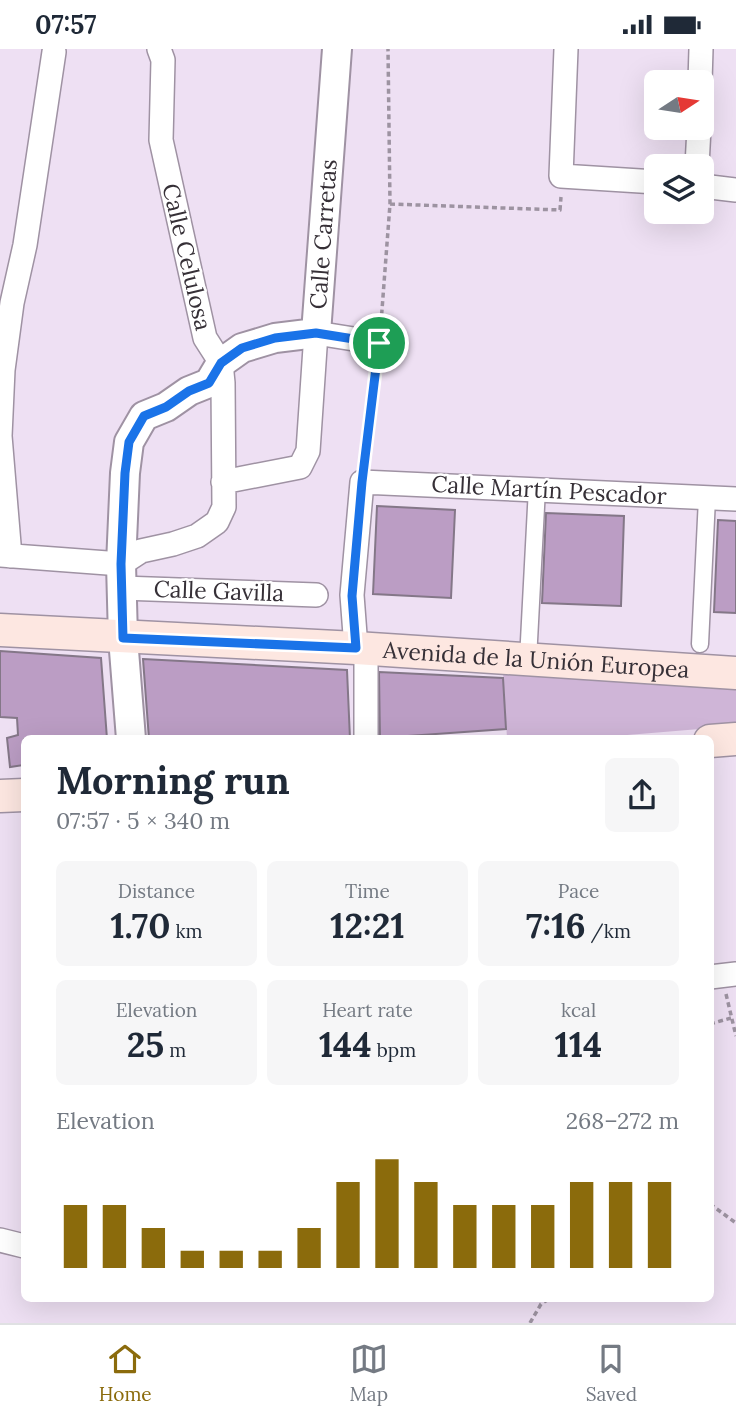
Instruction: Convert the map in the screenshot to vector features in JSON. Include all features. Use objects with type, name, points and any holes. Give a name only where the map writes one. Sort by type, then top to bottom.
[{"type":"main road","name":"Avenida de la Unión Europea","points":[[0,631],[361,649],[736,673]]},
{"type":"main road","points":[[714,741],[736,739]]},
{"type":"main road","points":[[0,796],[21,795]]},
{"type":"street","name":"Calle Celulosa","points":[[121,576],[141,551],[197,536],[217,522],[224,507],[221,363],[205,338],[161,140],[163,61],[159,49]]},
{"type":"street","name":"Calle Carretas","points":[[223,482],[300,467],[308,451],[337,49]]},
{"type":"street","points":[[566,49],[561,176],[644,181]]},
{"type":"street","points":[[700,70],[701,49]]},
{"type":"street","points":[[5,556],[0,436],[3,370],[54,52]]},
{"type":"street","points":[[714,187],[736,190]]},
{"type":"street","points":[[131,735],[121,576],[125,473],[129,442],[144,416],[209,383],[221,363],[242,348],[275,338],[316,333],[379,343]]},
{"type":"street","points":[[362,482],[352,596],[361,649],[366,735]]},
{"type":"street","name":"Calle Martín Pescador","points":[[362,482],[736,499]]},
{"type":"street","points":[[527,660],[537,488]]},
{"type":"street","points":[[700,644],[707,498]]},
{"type":"street","name":"Calle Gavilla","points":[[5,556],[121,576],[316,595]]},
{"type":"street","points":[[714,985],[736,974]]},
{"type":"street","points":[[0,1240],[21,1245]]},
{"type":"path","points":[[362,482],[379,343],[390,204],[388,49]]},
{"type":"path","points":[[390,204],[560,210],[561,176]]},
{"type":"path","points":[[714,985],[726,994],[736,1036]]},
{"type":"path","points":[[714,1023],[731,1018]]},
{"type":"path","points":[[714,1207],[736,1223]]},
{"type":"path","points":[[530,1323],[544,1302]]},
{"type":"shaded area","points":[[503,672],[736,685],[736,726],[627,735],[507,735]]},
{"type":"building","points":[[377,506],[455,510],[451,598],[373,594]]},
{"type":"building","points":[[546,513],[624,516],[621,606],[542,603]]},
{"type":"building","points":[[718,520],[736,521],[736,613],[714,612]]},
{"type":"building","points":[[0,651],[101,658],[107,735],[21,735],[21,765],[10,767],[7,738],[18,735],[17,718],[0,717]]},
{"type":"building","points":[[143,659],[347,670],[350,735],[149,735]]},
{"type":"building","points":[[379,672],[503,678],[506,729],[380,735]]},
{"type":"route","points":[[316,333],[379,343],[362,482],[352,596],[356,648],[123,638],[121,564],[125,473],[129,442],[144,416],[209,383],[221,363],[242,348],[275,338],[316,333]]}]
